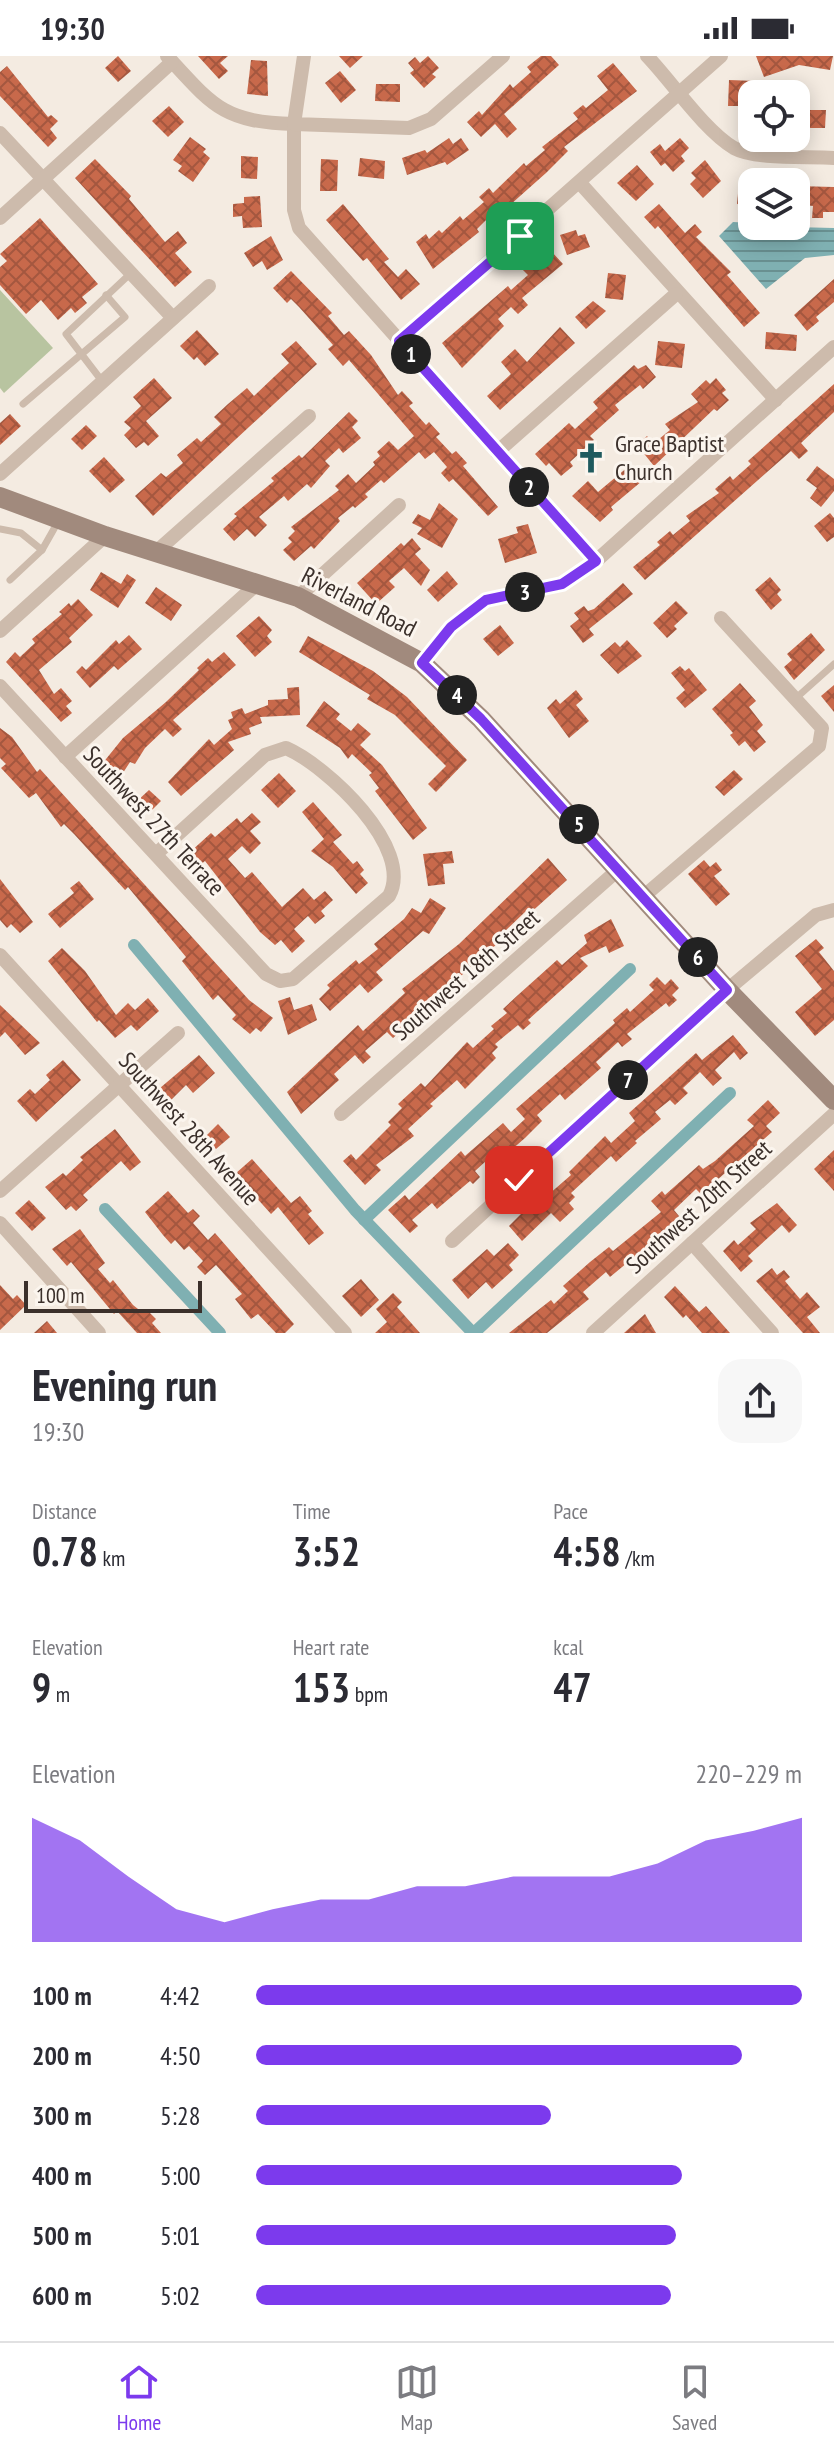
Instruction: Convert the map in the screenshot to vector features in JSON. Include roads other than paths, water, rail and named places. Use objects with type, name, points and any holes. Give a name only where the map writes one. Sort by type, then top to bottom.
[{"type":"street","points":[[304,56],[294,124],[294,210],[299,228],[596,561]]},
{"type":"street","points":[[0,218],[169,59],[209,102],[228,115],[257,123],[409,128],[431,119],[503,56]]},
{"type":"street","points":[[647,56],[717,134],[735,148],[750,153],[834,158]]},
{"type":"street","points":[[399,341],[721,56]]},
{"type":"street","points":[[0,133],[173,318]]},
{"type":"street","points":[[580,183],[676,294],[776,400]]},
{"type":"street","points":[[0,474],[209,286]]},
{"type":"street","points":[[497,452],[676,294]]},
{"type":"street","points":[[422,663],[451,627],[486,600],[562,584],[596,561],[834,347]]},
{"type":"street","points":[[157,551],[309,416]]},
{"type":"street","name":"Riverland Road","points":[[0,497],[105,536],[298,597],[422,663],[481,719],[727,990],[834,1100]]},
{"type":"street","points":[[298,597],[399,505]]},
{"type":"street","points":[[0,631],[105,536]]},
{"type":"street","points":[[65,757],[257,584]]},
{"type":"street","points":[[644,896],[819,746],[823,737],[822,728],[721,618]]},
{"type":"street","name":"Southwest 27th Terrace","points":[[0,686],[266,974],[280,981],[293,979],[389,896],[396,884],[395,863],[354,798],[307,757],[286,748],[265,755],[156,854]]},
{"type":"street","name":"Southwest 18th Street","points":[[341,1114],[619,869]]},
{"type":"street","points":[[452,1241],[727,990],[816,915],[834,910]]},
{"type":"street","name":"Southwest 28th Avenue","points":[[0,955],[345,1333]]},
{"type":"street","points":[[0,1191],[118,1082],[178,1033]]},
{"type":"street","name":"Southwest 20th Street","points":[[593,1333],[834,1114]]},
{"type":"street","points":[[0,1223],[99,1333]]},
{"type":"street","points":[[692,1243],[772,1333]]},
{"type":"lane","points":[[102,381],[66,334],[131,273]]},
{"type":"lane","points":[[23,404],[125,317],[106,295]]},
{"type":"lane","points":[[10,580],[42,550],[59,519]]},
{"type":"lane","points":[[0,529],[21,533],[42,550]]},
{"type":"lane","points":[[795,699],[834,664]]},
{"type":"water","points":[[733,222],[738,222],[738,240],[810,240],[810,227],[834,228],[834,255],[805,258],[766,289],[719,236]]},
{"type":"waterway","points":[[134,945],[355,1210],[473,1333]]},
{"type":"waterway","points":[[364,1220],[630,969]]},
{"type":"waterway","points":[[474,1333],[730,1093]]},
{"type":"waterway","points":[[105,1209],[220,1333]]},
{"type":"place","name":"Grace Baptist Church","points":[[591,458]]}]
